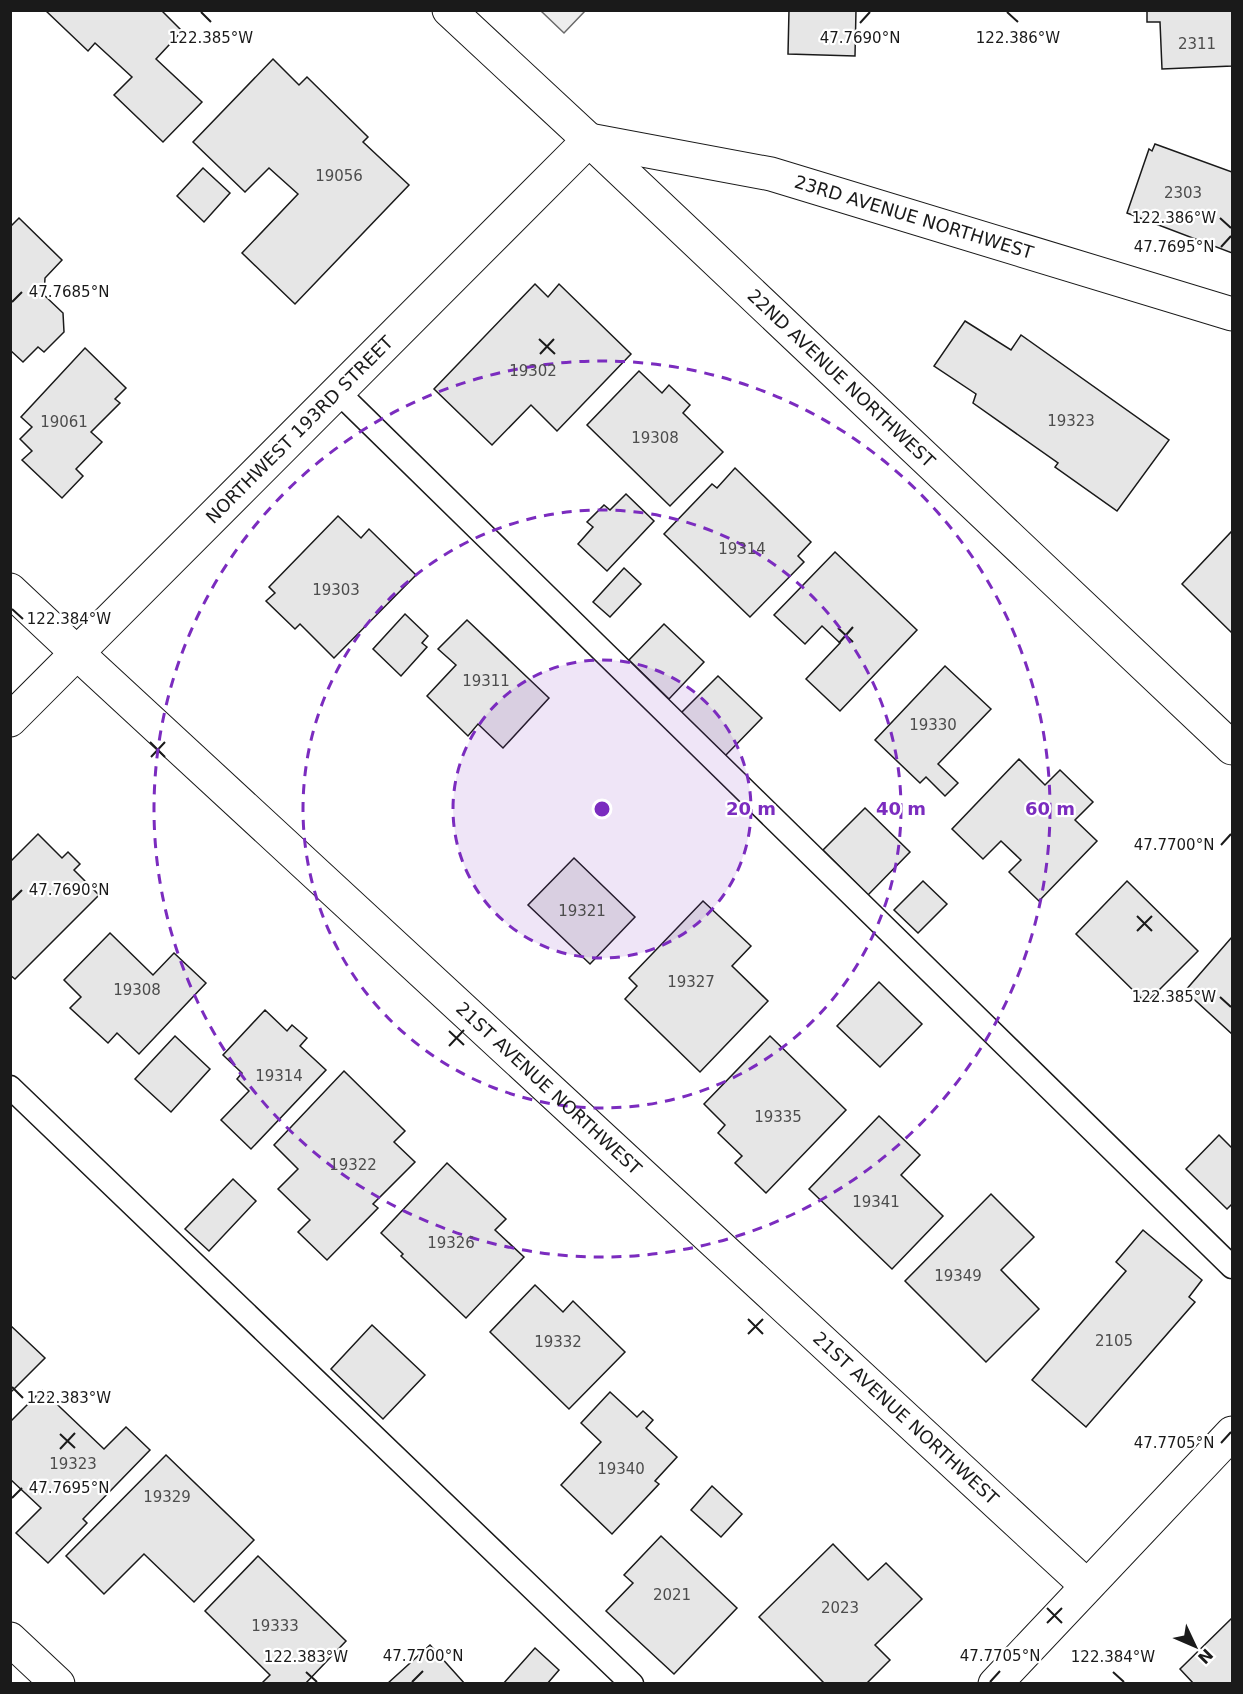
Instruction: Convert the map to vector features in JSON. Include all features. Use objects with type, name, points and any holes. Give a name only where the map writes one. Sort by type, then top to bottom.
[{"type":"street","name":"22ND AVENUE NORTHWEST","points":[[449,10],[1233,748]]},
{"type":"street","name":"23RD AVENUE NORTHWEST","points":[[589,140],[771,174],[1233,314]]},
{"type":"street","name":"NORTHWEST 193RD STREET","points":[[10,720],[589,140]]},
{"type":"street","name":"21ST AVENUE NORTHWEST","points":[[10,590],[1087,1586]]},
{"type":"street","points":[[995,1683],[1232,1433]]},
{"type":"street","points":[[10,1639],[58,1683]]},
{"type":"lane","points":[[338,392],[1233,1267]]},
{"type":"lane","points":[[10,1087],[632,1683]]},
{"type":"shaded area","points":[[541,11],[585,11],[564,33]]},
{"type":"building","points":[[45,10],[161,10],[182,31],[156,59],[202,102],[163,142],[114,95],[132,77],[95,43],[88,51]]},
{"type":"building","points":[[789,10],[856,10],[855,56],[788,54]]},
{"type":"building","points":[[1147,10],[1232,10],[1232,66],[1162,69],[1160,22],[1147,22]]},
{"type":"building","points":[[273,59],[299,85],[307,77],[368,137],[363,142],[409,185],[295,304],[242,253],[298,194],[269,168],[245,192],[193,142]]},
{"type":"building","points":[[1155,144],[1232,172],[1232,253],[1127,213],[1149,149],[1152,151]]},
{"type":"building","points":[[203,168],[230,193],[204,222],[177,196]]},
{"type":"building","points":[[19,218],[62,260],[45,278],[44,295],[63,313],[64,332],[44,352],[38,347],[23,362],[10,350],[10,227]]},
{"type":"building","points":[[535,284],[548,297],[559,284],[631,354],[557,431],[531,405],[492,445],[434,389]]},
{"type":"building","points":[[965,321],[1011,350],[1021,335],[1169,440],[1117,511],[1055,467],[1058,463],[973,403],[976,394],[934,366]]},
{"type":"building","points":[[85,348],[126,388],[115,399],[120,403],[91,432],[102,442],[76,469],[83,476],[62,498],[22,460],[32,451],[20,439],[32,427],[21,417]]},
{"type":"building","points":[[639,371],[662,393],[669,385],[690,405],[683,413],[723,452],[670,506],[587,425]]},
{"type":"building","points":[[735,468],[811,542],[798,556],[804,562],[750,617],[664,534],[712,484],[717,488]]},
{"type":"building","points":[[626,494],[654,521],[607,571],[578,544],[593,527],[587,522],[604,505],[610,510]]},
{"type":"building","points":[[338,516],[361,538],[369,529],[416,575],[334,658],[300,624],[295,629],[266,601],[275,593],[269,587]]},
{"type":"building","points":[[1232,531],[1232,633],[1182,584]]},
{"type":"building","points":[[835,552],[917,630],[840,711],[806,679],[840,643],[822,626],[805,644],[774,615]]},
{"type":"building","points":[[624,568],[641,584],[610,617],[593,602]]},
{"type":"building","points":[[405,614],[428,636],[422,643],[427,647],[401,676],[373,649]]},
{"type":"building","points":[[467,620],[549,698],[503,748],[478,724],[468,736],[427,696],[456,665],[438,649]]},
{"type":"building","points":[[664,624],[704,662],[669,699],[629,660]]},
{"type":"building","points":[[945,666],[991,709],[938,764],[958,783],[945,796],[926,777],[920,783],[875,740]]},
{"type":"building","points":[[718,676],[762,718],[725,756],[681,713]]},
{"type":"building","points":[[1019,759],[1045,785],[1060,770],[1093,802],[1075,820],[1097,841],[1039,901],[1009,872],[1021,860],[1001,841],[983,859],[952,829]]},
{"type":"building","points":[[865,808],[910,852],[868,895],[823,850]]},
{"type":"building","points":[[38,834],[62,858],[68,852],[80,864],[74,870],[99,895],[15,979],[10,975],[10,862]]},
{"type":"building","points":[[574,858],[635,917],[590,964],[528,905]]},
{"type":"building","points":[[923,881],[947,904],[918,933],[894,910]]},
{"type":"building","points":[[1127,881],[1198,951],[1146,1003],[1076,934]]},
{"type":"building","points":[[703,901],[751,946],[732,966],[768,1001],[700,1072],[625,999],[637,986],[629,978]]},
{"type":"building","points":[[110,933],[153,975],[174,953],[206,983],[139,1054],[117,1033],[108,1043],[70,1008],[81,997],[64,980]]},
{"type":"building","points":[[1232,937],[1232,1034],[1185,991]]},
{"type":"building","points":[[879,982],[922,1024],[880,1067],[837,1026]]},
{"type":"building","points":[[265,1010],[287,1031],[292,1025],[307,1038],[300,1046],[326,1070],[251,1149],[221,1120],[249,1091],[237,1079],[242,1073],[223,1055]]},
{"type":"building","points":[[175,1036],[210,1069],[171,1112],[135,1079]]},
{"type":"building","points":[[770,1036],[846,1110],[766,1193],[735,1163],[742,1156],[718,1133],[725,1125],[704,1104]]},
{"type":"building","points":[[344,1071],[405,1131],[394,1142],[415,1162],[373,1204],[378,1208],[327,1260],[298,1232],[310,1220],[278,1189],[298,1169],[274,1145]]},
{"type":"building","points":[[879,1116],[920,1155],[901,1175],[943,1216],[892,1269],[809,1189]]},
{"type":"building","points":[[1219,1135],[1232,1148],[1232,1204],[1227,1209],[1186,1169]]},
{"type":"building","points":[[447,1163],[506,1219],[495,1230],[524,1257],[466,1318],[401,1256],[403,1254],[381,1233]]},
{"type":"building","points":[[233,1179],[256,1201],[209,1251],[185,1229]]},
{"type":"building","points":[[991,1194],[1034,1237],[1001,1270],[1039,1309],[986,1362],[905,1281]]},
{"type":"building","points":[[1143,1230],[1202,1280],[1189,1297],[1195,1302],[1086,1427],[1032,1380],[1126,1271],[1116,1262]]},
{"type":"building","points":[[535,1285],[563,1312],[573,1301],[625,1352],[569,1409],[490,1332]]},
{"type":"building","points":[[10,1325],[45,1358],[10,1393]]},
{"type":"building","points":[[372,1325],[425,1375],[383,1419],[331,1369]]},
{"type":"building","points":[[42,1390],[104,1449],[126,1427],[150,1450],[83,1519],[87,1523],[48,1563],[16,1533],[41,1508],[10,1479],[10,1422]]},
{"type":"building","points":[[610,1392],[637,1417],[643,1411],[653,1420],[646,1428],[677,1457],[655,1481],[659,1484],[612,1534],[561,1485],[601,1442],[581,1423]]},
{"type":"building","points":[[166,1455],[254,1540],[194,1602],[144,1554],[104,1594],[66,1556]]},
{"type":"building","points":[[712,1486],[742,1514],[721,1537],[691,1510]]},
{"type":"building","points":[[661,1536],[737,1608],[674,1674],[606,1611],[633,1583],[624,1575]]},
{"type":"building","points":[[833,1544],[868,1580],[886,1563],[922,1599],[875,1645],[890,1660],[866,1684],[825,1684],[759,1617]]},
{"type":"building","points":[[258,1556],[346,1641],[305,1684],[261,1684],[270,1675],[205,1611]]},
{"type":"building","points":[[1232,1618],[1232,1684],[1194,1684],[1180,1669]]},
{"type":"building","points":[[430,1645],[465,1684],[387,1684]]},
{"type":"building","points":[[535,1648],[559,1670],[547,1684],[503,1684]]}]
